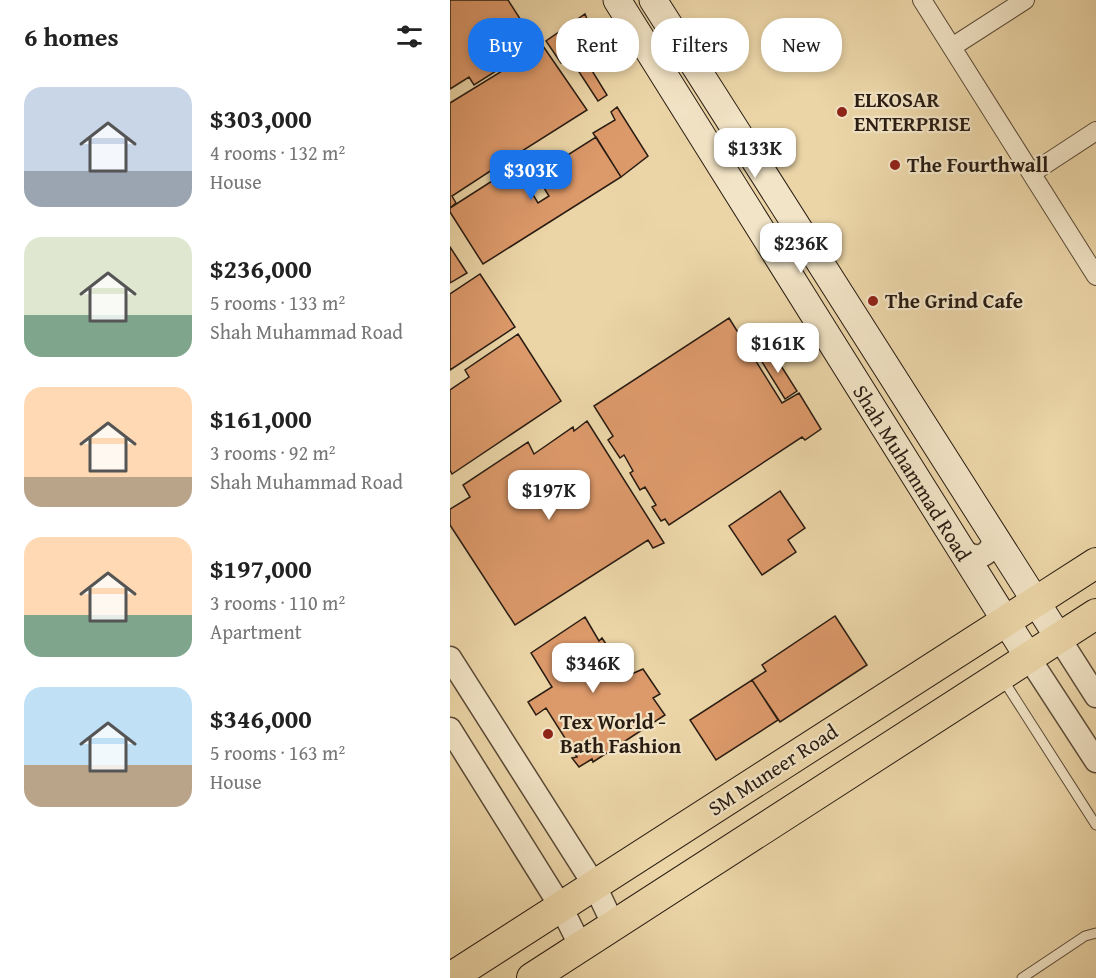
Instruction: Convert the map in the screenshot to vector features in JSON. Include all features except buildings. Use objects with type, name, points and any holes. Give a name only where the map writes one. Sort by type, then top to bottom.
[{"type":"main road","name":"Shah Muhammad Road","points":[[617,0],[1029,658]]},
{"type":"main road","name":"Shah Muhammad Road","points":[[653,0],[1059,639]]},
{"type":"main road","name":"SM Muneer Road","points":[[450,978],[1096,563]]},
{"type":"main road","name":"SM Muneer Road","points":[[532,978],[1096,615]]},
{"type":"street","points":[[922,0],[1096,276]]},
{"type":"street","points":[[952,47],[1025,0]]},
{"type":"street","points":[[1032,173],[1096,131]]},
{"type":"street","points":[[958,546],[972,557],[984,555],[989,551],[994,540],[986,524]]},
{"type":"street","name":"Shah Muhammad Road","points":[[1059,639],[1096,696]]},
{"type":"street","points":[[450,658],[595,886],[613,924]]},
{"type":"street","name":"Shah Muhammad Road","points":[[1029,658],[1096,761]]},
{"type":"street","points":[[450,729],[561,907],[581,947]]},
{"type":"lane","points":[[1001,676],[1096,825]]},
{"type":"lane","points":[[1022,978],[1085,936],[1096,933]]},
{"type":"place","name":"ELKOSAR ENTERPRISE","points":[[842,112]]},
{"type":"place","name":"The Fourthwall","points":[[895,165]]},
{"type":"place","name":"The Grind Cafe","points":[[873,301]]},
{"type":"place","name":"Tex World - Bath Fashion","points":[[548,734]]}]
